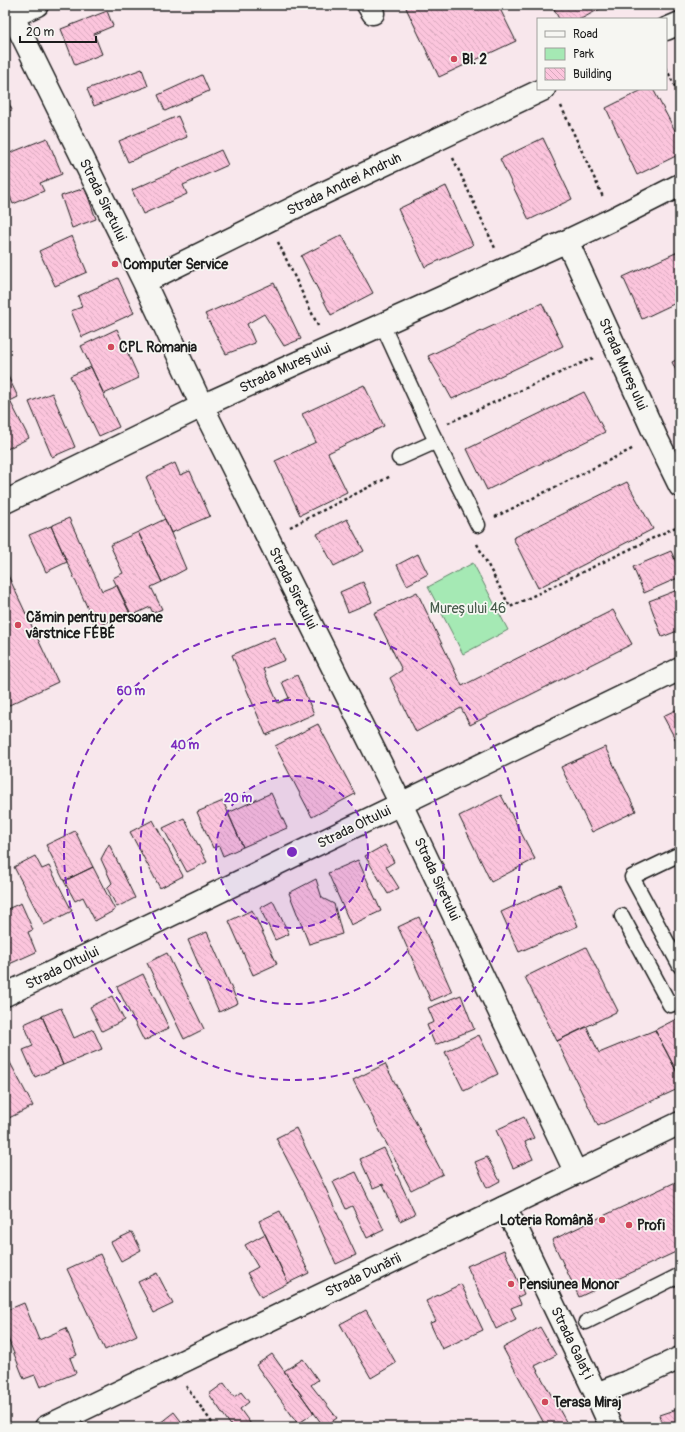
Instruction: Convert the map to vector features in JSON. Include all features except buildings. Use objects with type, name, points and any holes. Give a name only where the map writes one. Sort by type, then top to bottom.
[{"type":"street","points":[[8,14],[37,5]]},
{"type":"street","name":"Strada Siretului","points":[[8,14],[144,282],[202,406],[401,804],[576,1173]]},
{"type":"street","points":[[667,30],[680,23]]},
{"type":"street","name":"Strada Andrei Andruh","points":[[144,282],[443,136],[542,90]]},
{"type":"street","name":"Strada Mureșului","points":[[5,502],[202,406],[567,241],[680,185]]},
{"type":"street","name":"Strada Mureșului","points":[[567,241],[656,437],[680,486]]},
{"type":"street","name":"Strada Oltului","points":[[5,995],[680,669]]},
{"type":"street","name":"Strada Dunării","points":[[46,1427],[680,1123]]},
{"type":"street","name":"Strada Galați","points":[[503,1208],[516,1227],[611,1427]]},
{"type":"street","name":"Strada Galați","points":[[596,1394],[630,1381],[680,1358]]},
{"type":"lane","points":[[382,324],[434,436],[478,525]]},
{"type":"lane","points":[[399,458],[434,436]]},
{"type":"lane","points":[[680,854],[632,877],[680,966]]},
{"type":"lane","points":[[622,916],[670,1005],[680,1001]]},
{"type":"lane","points":[[586,1322],[680,1276]]},
{"type":"path","points":[[667,70],[680,97]]},
{"type":"path","points":[[569,122],[600,189]]},
{"type":"path","points":[[443,136],[505,268]]},
{"type":"path","points":[[267,221],[329,348]]},
{"type":"path","points":[[434,436],[589,360]]},
{"type":"path","points":[[656,437],[470,529],[510,607],[680,525]]},
{"type":"path","points":[[268,538],[403,470],[399,458]]},
{"type":"path","points":[[173,1367],[215,1427]]},
{"type":"green space","name":"Mureșului 46","points":[[473,563],[508,630],[463,654],[428,587]]},
{"type":"place","name":"Bl. 2","points":[[454,59]]},
{"type":"place","name":"Computer Service","points":[[115,264]]},
{"type":"place","name":"CPL Romania","points":[[111,347]]},
{"type":"place","name":"Cămin pentru persoane vârstnice FÉBÉ","points":[[18,625]]},
{"type":"place","name":"Loteria Română","points":[[602,1220]]},
{"type":"place","name":"Profi","points":[[629,1225]]},
{"type":"place","name":"Pensiunea Monor","points":[[511,1284]]},
{"type":"place","name":"Terasa Miraj","points":[[545,1402]]}]
